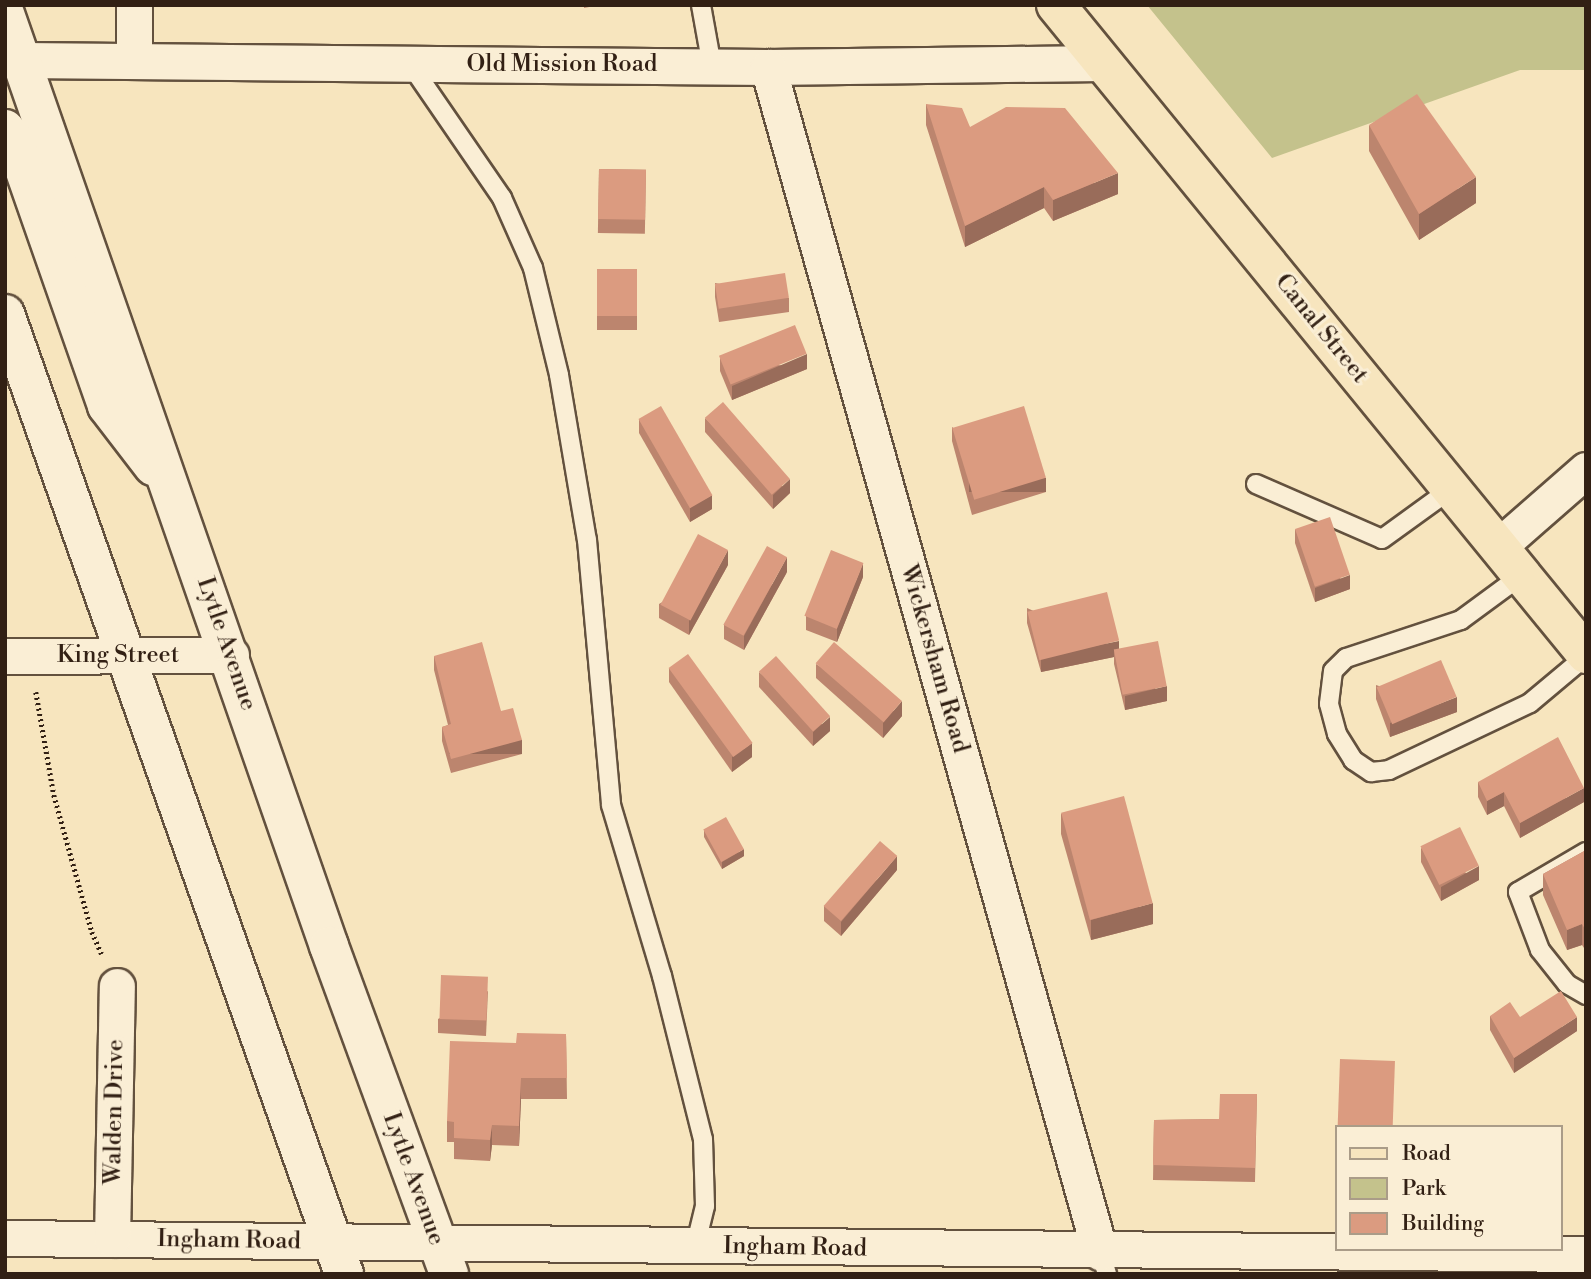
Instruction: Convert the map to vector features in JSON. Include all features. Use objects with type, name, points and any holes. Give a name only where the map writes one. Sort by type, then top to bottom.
[{"type":"main road","name":"Canal Street","points":[[1056,5],[1586,655]]},
{"type":"main road","name":"Lytle Avenue","points":[[5,14],[13,56],[173,493],[442,1259]]},
{"type":"main road","points":[[5,130],[14,140],[107,406],[173,493]]},
{"type":"main road","points":[[5,314],[338,1259]]},
{"type":"street","points":[[134,5],[134,61]]},
{"type":"street","name":"Old Mission Road","points":[[13,56],[134,61],[712,66],[1103,63]]},
{"type":"street","name":"Wickersham Road","points":[[768,66],[1104,1263]]},
{"type":"street","points":[[1510,561],[1586,470]]},
{"type":"street","name":"King Street","points":[[18,656],[230,655]]},
{"type":"street","name":"Walden Drive","points":[[112,1239],[117,986]]},
{"type":"street","name":"Ingham Road","points":[[5,1238],[112,1239],[338,1259],[442,1259],[695,1247],[1104,1263],[1543,1264],[1586,1254]]},
{"type":"lane","points":[[701,5],[712,66]]},
{"type":"lane","points":[[410,64],[502,198],[533,268],[553,348],[587,540],[611,805],[662,976],[703,1139],[705,1206],[695,1247]]},
{"type":"lane","points":[[1256,484],[1382,539],[1451,489]]},
{"type":"lane","points":[[1510,561],[1461,621],[1346,658],[1333,671],[1329,704],[1337,734],[1353,760],[1371,772],[1390,770],[1530,703],[1586,655]]},
{"type":"lane","points":[[1586,852],[1518,891],[1540,950],[1567,984],[1586,995]]},
{"type":"path","points":[[18,656],[92,932],[117,986]]},
{"type":"green space","points":[[1147,5],[1586,5],[1586,70],[1520,70],[1272,158]]},
{"type":"building","points":[[1417,94],[1476,177],[1419,214],[1369,125]]},
{"type":"building","points":[[926,104],[962,108],[970,127],[1006,107],[1065,108],[1118,173],[1053,200],[1044,187],[965,226]]},
{"type":"building","points":[[599,169],[646,170],[645,220],[598,219]]},
{"type":"building","points":[[597,269],[637,269],[637,316],[597,316]]},
{"type":"building","points":[[785,273],[789,298],[719,309],[715,284]]},
{"type":"building","points":[[795,325],[807,354],[731,384],[719,356]]},
{"type":"building","points":[[723,402],[790,479],[772,495],[705,418]]},
{"type":"building","points":[[661,406],[712,495],[690,508],[638,419]]},
{"type":"building","points":[[1024,406],[1046,478],[974,500],[952,428]]},
{"type":"building","points":[[1330,517],[1350,575],[1315,587],[1295,529]]},
{"type":"building","points":[[698,534],[728,550],[690,621],[660,605]]},
{"type":"building","points":[[767,546],[787,557],[743,636],[723,625]]},
{"type":"building","points":[[831,550],[863,563],[837,629],[804,616]]},
{"type":"building","points":[[1107,592],[1119,641],[1040,660],[1027,612]]},
{"type":"building","points":[[1158,641],[1167,686],[1123,695],[1114,650]]},
{"type":"building","points":[[482,642],[501,711],[513,708],[522,740],[451,759],[442,727],[451,724],[434,656]]},
{"type":"building","points":[[834,642],[902,701],[884,722],[816,663]]},
{"type":"building","points":[[688,654],[753,743],[733,757],[669,668]]},
{"type":"building","points":[[776,656],[830,716],[813,732],[759,671]]},
{"type":"building","points":[[1441,660],[1457,697],[1392,724],[1377,687]]},
{"type":"building","points":[[1558,737],[1584,788],[1520,823],[1504,792],[1487,801],[1478,782]]},
{"type":"building","points":[[1124,796],[1153,903],[1090,920],[1061,813]]},
{"type":"building","points":[[726,817],[744,849],[721,862],[703,830]]},
{"type":"building","points":[[1460,827],[1479,866],[1439,885],[1420,846]]},
{"type":"building","points":[[880,841],[897,856],[841,921],[824,906]]},
{"type":"building","points":[[1586,850],[1586,931],[1582,924],[1567,930],[1543,874]]},
{"type":"building","points":[[441,975],[488,977],[486,1021],[439,1019]]},
{"type":"building","points":[[1561,991],[1577,1017],[1514,1058],[1490,1016],[1510,1002],[1520,1017]]},
{"type":"building","points":[[517,1033],[566,1034],[567,1078],[521,1078],[519,1126],[492,1125],[490,1140],[454,1138],[454,1122],[447,1121],[450,1041],[516,1043]]},
{"type":"building","points":[[1340,1059],[1395,1061],[1393,1125],[1338,1125]]},
{"type":"building","points":[[1220,1094],[1257,1094],[1255,1168],[1153,1165],[1154,1120],[1219,1119]]}]
